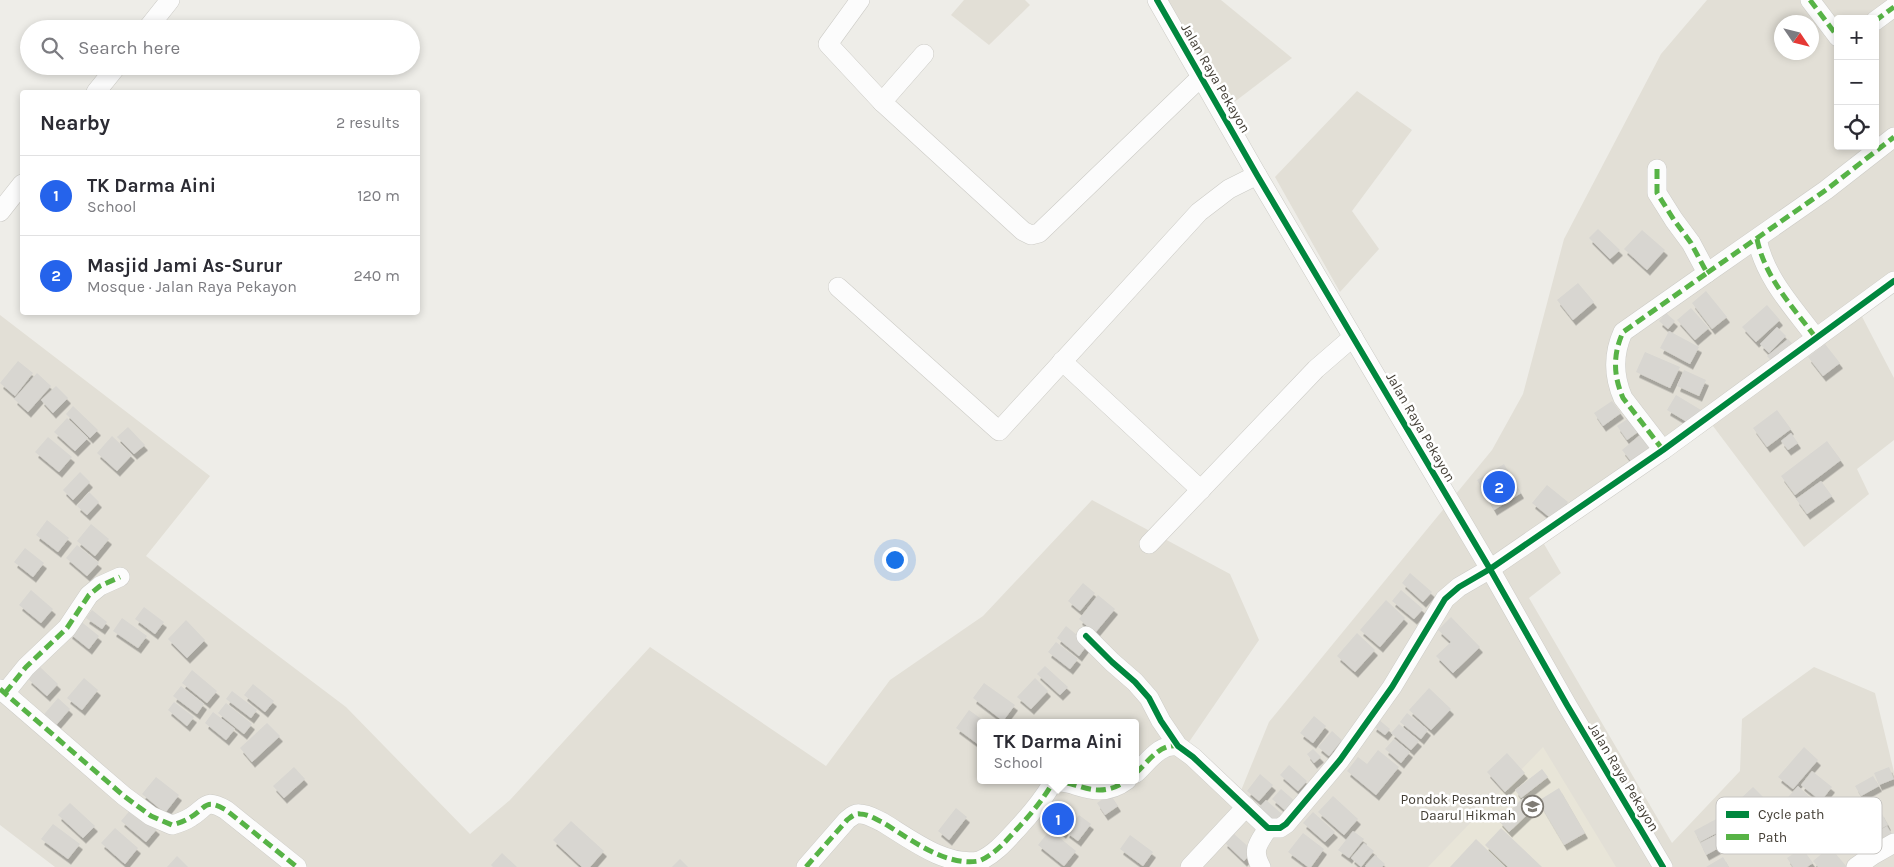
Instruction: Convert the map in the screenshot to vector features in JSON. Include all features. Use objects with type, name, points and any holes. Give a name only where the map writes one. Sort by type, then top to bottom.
[{"type":"street","points":[[154,20],[170,0]]},
{"type":"street","points":[[860,0],[828,44],[882,102],[1023,231],[1031,235],[1039,234],[1201,77]]},
{"type":"street","name":"Jalan Raya Pekayon","points":[[1157,0],[1257,175],[1353,337],[1485,571],[1663,867]]},
{"type":"street","points":[[1810,0],[1834,32]]},
{"type":"street","points":[[1879,18],[1894,7]]},
{"type":"street","points":[[882,102],[924,54]]},
{"type":"street","points":[[98,90],[110,75]]},
{"type":"street","points":[[1663,450],[1623,398],[1619,388],[1615,358],[1616,347],[1623,332],[1826,190],[1894,137]]},
{"type":"street","points":[[1657,169],[1657,193],[1691,243],[1707,273]]},
{"type":"street","points":[[838,287],[999,431],[1199,212],[1229,188],[1257,175]]},
{"type":"street","points":[[0,212],[20,187]]},
{"type":"street","points":[[1757,239],[1760,254],[1770,277],[1816,338]]},
{"type":"street","points":[[1086,636],[1135,682],[1148,698],[1160,721],[1178,746],[1268,828],[1280,828],[1286,824],[1340,760],[1392,687],[1445,599],[1459,587],[1663,450],[1894,281]]},
{"type":"street","points":[[1149,544],[1316,369],[1353,337]]},
{"type":"street","points":[[1062,361],[1201,490]]},
{"type":"street","points":[[120,577],[100,586],[88,595],[66,628],[3,691],[92,769],[151,816],[172,824],[188,819],[207,804],[217,804],[297,867]]},
{"type":"street","points":[[1139,770],[1164,747],[1178,746]]},
{"type":"street","points":[[806,867],[847,820],[859,813],[873,817],[939,863],[972,863],[981,860],[993,853],[1008,840],[1039,804],[1052,784]]},
{"type":"street","points":[[1070,784],[1089,790],[1104,791],[1120,784]]},
{"type":"street","points":[[1190,867],[1246,807]]},
{"type":"street","points":[[1261,867],[1255,852],[1268,828]]},
{"type":"street","points":[[1882,850],[1894,843]]},
{"type":"street","points":[[1856,867],[1875,854]]},
{"type":"shaded area","points":[[964,0],[1025,0],[1030,5],[989,45],[951,15]]},
{"type":"shaded area","points":[[1221,0],[1292,58],[1233,103],[1164,1]]},
{"type":"shaded area","points":[[1707,0],[1894,0],[1894,280],[1858,309],[1894,378],[1894,440],[1857,469],[1869,494],[1804,547],[1713,426],[1544,544],[1561,573],[1529,598],[1672,843],[1740,771],[1742,719],[1814,667],[1875,693],[1894,772],[1894,867],[55,867],[0,825],[0,315],[210,476],[146,556],[346,707],[470,834],[510,800],[650,647],[826,766],[890,680],[983,616],[1092,500],[1230,574],[1259,640],[1189,742],[1240,793],[1269,722],[1492,450],[1523,394],[1564,239],[1661,54]]},
{"type":"shaded area","points":[[1357,91],[1412,130],[1352,211],[1379,249],[1340,292],[1275,177]]},
{"type":"shaded area","name":"Pondok Pesantren Daarul Hikmah","points":[[1543,747],[1616,867],[1428,867]]},
{"type":"building","points":[[1598,229],[1620,250],[1610,259],[1589,238]]},
{"type":"building","points":[[1642,230],[1665,250],[1647,270],[1624,249]]},
{"type":"building","points":[[1578,283],[1594,302],[1573,320],[1557,300]]},
{"type":"building","points":[[1706,291],[1727,317],[1712,329],[1692,303]]},
{"type":"building","points":[[1767,305],[1780,320],[1756,342],[1742,327]]},
{"type":"building","points":[[1691,308],[1709,328],[1695,340],[1677,320]]},
{"type":"building","points":[[1666,313],[1675,321],[1668,329],[1659,321]]},
{"type":"building","points":[[1777,327],[1786,336],[1769,353],[1760,344]]},
{"type":"building","points":[[1669,331],[1699,347],[1690,364],[1660,348]]},
{"type":"building","points":[[1788,339],[1796,348],[1775,365],[1767,356]]},
{"type":"building","points":[[1825,344],[1840,363],[1823,376],[1808,357]]},
{"type":"building","points":[[1645,352],[1680,367],[1670,388],[1636,372]]},
{"type":"building","points":[[18,361],[33,373],[15,396],[0,383]]},
{"type":"building","points":[[1684,370],[1706,380],[1699,396],[1677,386]]},
{"type":"building","points":[[37,373],[51,386],[28,412],[14,399]]},
{"type":"building","points":[[56,386],[68,398],[53,413],[41,400]]},
{"type":"building","points":[[1676,395],[1701,410],[1692,425],[1667,410]]},
{"type":"building","points":[[1612,401],[1621,413],[1603,426],[1594,413]]},
{"type":"building","points":[[73,406],[98,430],[90,438],[66,414]]},
{"type":"building","points":[[1777,410],[1791,429],[1767,447],[1753,428]]},
{"type":"building","points":[[67,418],[88,438],[75,451],[54,432]]},
{"type":"building","points":[[1629,418],[1638,432],[1627,440],[1617,426]]},
{"type":"building","points":[[128,427],[145,445],[134,454],[117,437]]},
{"type":"building","points":[[1791,433],[1798,443],[1788,450],[1781,441]]},
{"type":"building","points":[[1640,435],[1652,450],[1634,465],[1622,450]]},
{"type":"building","points":[[112,436],[132,455],[117,471],[97,453]]},
{"type":"building","points":[[48,437],[72,457],[59,472],[35,452]]},
{"type":"building","points":[[1827,441],[1841,460],[1795,495],[1781,476]]},
{"type":"building","points":[[1504,464],[1521,493],[1494,510],[1477,480]]},
{"type":"building","points":[[80,472],[90,482],[73,500],[63,490]]},
{"type":"building","points":[[1821,481],[1832,496],[1807,514],[1796,499]]},
{"type":"building","points":[[1547,485],[1568,502],[1553,520],[1532,503]]},
{"type":"building","points":[[89,492],[99,502],[87,515],[77,506]]},
{"type":"building","points":[[47,520],[69,538],[58,552],[36,535]]},
{"type":"building","points":[[91,524],[109,539],[95,556],[77,541]]},
{"type":"building","points":[[77,545],[99,563],[87,576],[66,558]]},
{"type":"building","points":[[25,548],[44,563],[33,577],[14,562]]},
{"type":"building","points":[[1410,573],[1432,592],[1423,602],[1402,583]]},
{"type":"building","points":[[1083,583],[1095,593],[1080,611],[1068,601]]},
{"type":"building","points":[[31,590],[53,609],[41,623],[19,605]]},
{"type":"building","points":[[1401,590],[1423,609],[1414,619],[1392,601]]},
{"type":"building","points":[[1098,595],[1115,609],[1095,633],[1079,619]]},
{"type":"building","points":[[1386,600],[1405,618],[1380,647],[1360,630]]},
{"type":"building","points":[[144,607],[164,622],[155,634],[135,619]]},
{"type":"building","points":[[92,610],[107,622],[102,629],[86,618]]},
{"type":"building","points":[[1451,617],[1480,647],[1453,673],[1436,656],[1451,642],[1438,630]]},
{"type":"building","points":[[122,618],[147,636],[138,648],[113,631]]},
{"type":"building","points":[[79,620],[99,636],[89,649],[69,633]]},
{"type":"building","points":[[186,620],[205,640],[187,658],[168,639]]},
{"type":"building","points":[[1066,626],[1088,644],[1079,656],[1057,638]]},
{"type":"building","points":[[1357,633],[1375,650],[1355,672],[1337,656]]},
{"type":"building","points":[[1056,642],[1078,659],[1070,669],[1048,652]]},
{"type":"building","points":[[39,666],[58,684],[47,696],[28,679]]},
{"type":"building","points":[[1045,666],[1068,687],[1060,695],[1037,674]]},
{"type":"building","points":[[192,670],[217,691],[207,703],[182,683]]},
{"type":"building","points":[[84,678],[98,690],[82,710],[67,698]]},
{"type":"building","points":[[1035,678],[1048,691],[1031,709],[1017,697]]},
{"type":"building","points":[[984,683],[1015,705],[1004,719],[1000,719],[973,698]]},
{"type":"building","points":[[253,684],[274,701],[265,712],[244,695]]},
{"type":"building","points":[[181,686],[204,704],[197,714],[173,696]]},
{"type":"building","points":[[1429,688],[1451,709],[1431,730],[1409,710]]},
{"type":"building","points":[[232,691],[257,710],[251,718],[226,699]]},
{"type":"building","points":[[58,698],[70,709],[52,730],[40,719]]},
{"type":"building","points":[[174,702],[194,717],[187,726],[168,710]]},
{"type":"building","points":[[226,703],[252,724],[244,734],[218,713]]},
{"type":"building","points":[[969,710],[981,719],[977,719],[977,744],[956,728]]},
{"type":"building","points":[[213,712],[235,729],[226,740],[205,723]]},
{"type":"building","points":[[1407,713],[1428,730],[1421,739],[1400,722]]},
{"type":"building","points":[[1314,716],[1326,726],[1313,743],[1300,733]]},
{"type":"building","points":[[1378,719],[1390,729],[1385,735],[1373,726]]},
{"type":"building","points":[[267,723],[280,736],[252,762],[240,748]]},
{"type":"building","points":[[1399,724],[1419,741],[1411,750],[1391,733]]},
{"type":"building","points":[[1332,731],[1342,740],[1329,756],[1318,747]]},
{"type":"building","points":[[1394,739],[1410,752],[1401,763],[1385,749]]},
{"type":"building","points":[[1804,747],[1818,760],[1793,789],[1778,777]]},
{"type":"building","points":[[1313,749],[1321,757],[1314,763],[1307,754]]},
{"type":"building","points":[[1378,750],[1399,767],[1376,795],[1347,771],[1358,757],[1367,764]]},
{"type":"building","points":[[1507,753],[1525,773],[1505,792],[1487,772]]},
{"type":"building","points":[[1289,765],[1307,781],[1298,791],[1280,775]]},
{"type":"building","points":[[294,767],[305,779],[284,798],[273,786]]},
{"type":"building","points":[[1889,767],[1894,779],[1879,785],[1874,773]]},
{"type":"building","points":[[1542,769],[1548,777],[1521,798],[1515,790]]},
{"type":"building","points":[[1812,771],[1832,787],[1824,797],[1816,797],[1801,785]]},
{"type":"building","points":[[1260,774],[1273,785],[1259,801],[1247,791]]},
{"type":"building","points":[[1873,776],[1879,786],[1861,796],[1855,786]]},
{"type":"building","points":[[156,777],[179,795],[165,813],[142,794]]},
{"type":"building","points":[[1798,786],[1810,797],[1788,797]]},
{"type":"building","points":[[1753,787],[1763,797],[1742,797]]},
{"type":"building","points":[[1559,788],[1585,833],[1564,845],[1538,801]]},
{"type":"building","points":[[1281,789],[1296,802],[1287,812],[1272,799]]},
{"type":"building","points":[[1110,794],[1118,806],[1105,815],[1097,803]]},
{"type":"building","points":[[1333,796],[1358,819],[1344,835],[1318,812]]},
{"type":"building","points":[[1523,798],[1533,809],[1509,832],[1499,821]]},
{"type":"building","points":[[1266,800],[1282,814],[1272,826],[1255,812]]},
{"type":"building","points":[[70,803],[95,826],[83,838],[58,815]]},
{"type":"building","points":[[1054,805],[1073,819],[1063,833],[1044,819]]},
{"type":"building","points":[[132,808],[157,829],[146,842],[121,821]]},
{"type":"building","points":[[956,808],[967,817],[949,840],[938,831]]},
{"type":"building","points":[[1313,812],[1335,832],[1325,842],[1303,823]]},
{"type":"building","points":[[1882,814],[1888,825],[1882,828]]},
{"type":"building","points":[[1079,815],[1091,824],[1078,841],[1066,832]]},
{"type":"building","points":[[1716,819],[1716,833],[1700,842],[1694,831]]},
{"type":"building","points":[[571,821],[604,851],[590,867],[582,867],[553,840]]},
{"type":"building","points":[[53,824],[80,844],[68,859],[41,839]]},
{"type":"building","points":[[1887,826],[1894,838],[1882,847],[1882,829]]},
{"type":"building","points":[[115,828],[138,848],[125,864],[101,843]]},
{"type":"building","points":[[1501,828],[1542,867],[1508,867],[1485,845]]},
{"type":"building","points":[[1050,830],[1076,851],[1064,866],[1038,845]]},
{"type":"building","points":[[1353,831],[1364,839],[1349,858],[1338,850]]},
{"type":"building","points":[[1233,833],[1253,851],[1244,861],[1224,842]]},
{"type":"building","points":[[1303,833],[1324,849],[1311,867],[1308,867],[1288,852]]},
{"type":"building","points":[[1130,835],[1153,852],[1143,866],[1120,849]]},
{"type":"building","points":[[1716,835],[1716,850],[1706,855],[1700,843]]},
{"type":"building","points":[[1476,839],[1505,867],[1450,867]]},
{"type":"building","points":[[1364,843],[1374,851],[1361,867],[1351,858]]},
{"type":"building","points":[[502,853],[517,867],[493,867],[491,865]]},
{"type":"building","points":[[1793,854],[1806,854],[1813,863],[1807,867],[1793,867],[1787,858]]},
{"type":"building","points":[[1822,854],[1836,854],[1847,867],[1818,867],[1813,861]]},
{"type":"building","points":[[1375,855],[1385,864],[1382,867],[1366,867],[1365,866]]},
{"type":"building","points":[[177,856],[188,867],[167,867]]},
{"type":"building","points":[[1723,857],[1729,867],[1706,867]]},
{"type":"building","points":[[680,859],[688,867],[672,867]]},
{"type":"marked path","points":[[1810,0],[1834,32]]},
{"type":"marked path","points":[[1879,18],[1894,7]]},
{"type":"marked path","points":[[1707,273],[1826,190],[1894,137]]},
{"type":"marked path","points":[[1657,169],[1657,193],[1691,243],[1707,273],[1623,332],[1617,348],[1616,373],[1623,398],[1663,450]]},
{"type":"marked path","points":[[1757,239],[1766,267],[1773,279],[1816,338]]},
{"type":"marked path","points":[[5,693],[26,667],[67,628],[89,595],[100,586],[120,577]]},
{"type":"marked path","points":[[0,689],[124,796],[151,816],[172,825],[182,822],[207,805],[219,806],[297,867]]},
{"type":"marked path","points":[[1139,770],[1160,750],[1166,747],[1178,746]]},
{"type":"marked path","points":[[806,867],[847,820],[858,814],[863,814],[882,822],[940,856],[966,862],[979,861],[995,851],[1009,838],[1036,808],[1052,784]]},
{"type":"marked path","points":[[1070,784],[1093,790],[1104,790],[1120,784]]},
{"type":"cycle path","points":[[1157,0],[1257,175],[1490,569],[1567,705],[1663,867]]},
{"type":"cycle path","points":[[1086,636],[1135,682],[1149,698],[1161,721],[1178,746],[1193,757],[1268,828],[1280,828],[1286,824],[1340,760],[1392,687],[1445,599],[1459,587],[1490,569],[1663,450],[1894,281]]},
{"type":"place","name":"Masjid Jami As-Surur","points":[[1499,487]]},
{"type":"place","name":"Pondok Pesantren Daarul Hikmah","points":[[1532,807]]},
{"type":"place","name":"TK Darma Aini","points":[[1058,819]]}]
